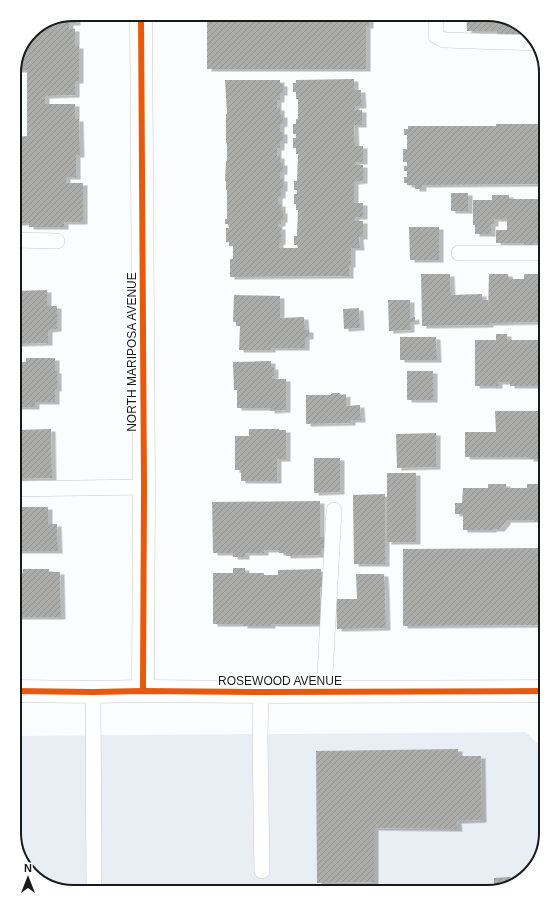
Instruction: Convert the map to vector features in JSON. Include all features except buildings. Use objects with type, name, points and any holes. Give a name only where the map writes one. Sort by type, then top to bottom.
[{"type":"street","name":"NORTH MARIPOSA AVENUE","points":[[141,21],[144,487],[143,691]]},
{"type":"street","name":"ROSEWOOD AVENUE","points":[[21,691],[539,691]]},
{"type":"lane","points":[[436,21],[436,36],[444,40],[529,43]]},
{"type":"lane","points":[[21,240],[57,241]]},
{"type":"lane","points":[[459,253],[539,253]]},
{"type":"lane","points":[[21,490],[144,487]]},
{"type":"lane","points":[[324,692],[334,510]]},
{"type":"lane","points":[[93,692],[94,885]]},
{"type":"lane","points":[[261,692],[260,738],[262,871]]},
{"type":"shaded area","points":[[526,732],[539,745],[539,840],[537,847],[532,859],[524,870],[510,880],[494,885],[69,885],[48,879],[48,858],[27,858],[22,843],[21,736]]},
{"type":"cycle path","points":[[141,21],[144,487],[143,691]]},
{"type":"cycle path","points":[[21,691],[539,691]]}]
